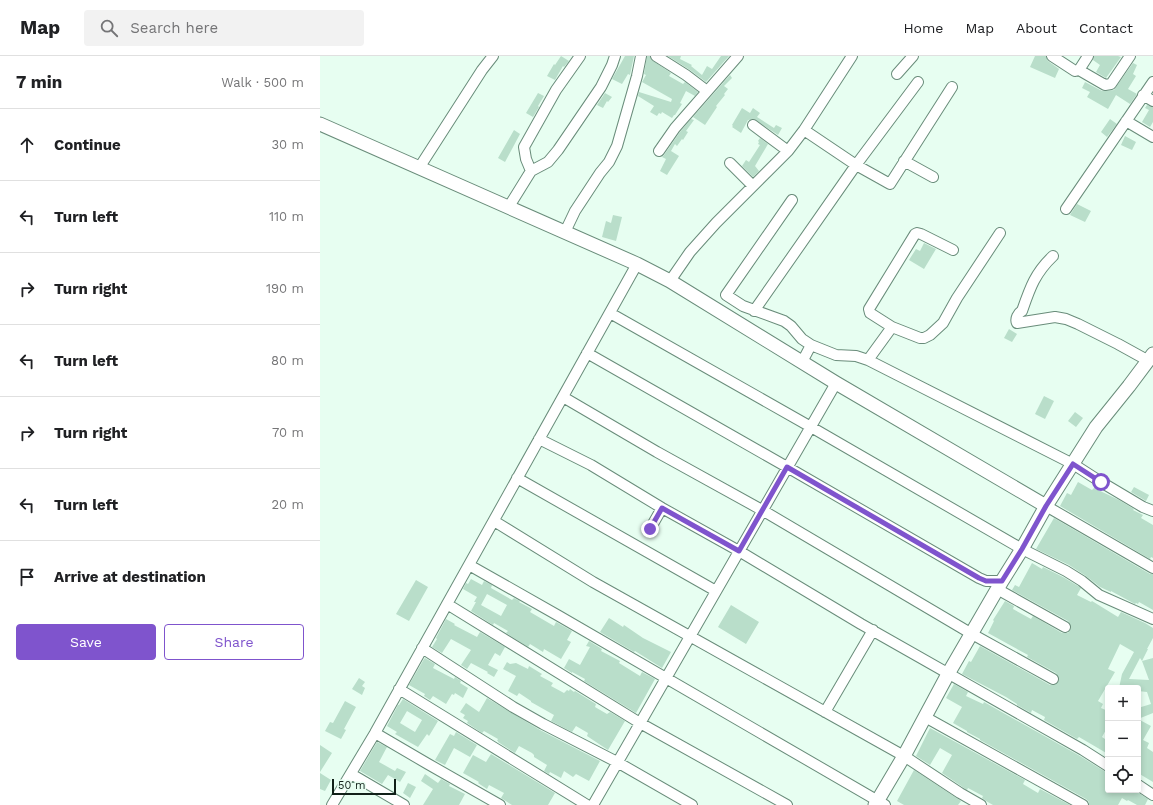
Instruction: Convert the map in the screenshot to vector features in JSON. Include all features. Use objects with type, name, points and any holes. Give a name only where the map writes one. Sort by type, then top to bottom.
[{"type":"street","points":[[419,168],[482,70],[493,56]]},
{"type":"street","points":[[531,171],[526,159],[524,147],[556,90],[580,56]]},
{"type":"street","points":[[508,208],[531,171],[548,162],[558,150],[600,87],[615,56]]},
{"type":"street","points":[[565,232],[575,211],[609,162],[617,146],[637,76],[640,56]]},
{"type":"street","points":[[656,56],[686,75],[707,91]]},
{"type":"street","points":[[659,151],[675,128],[738,56]]},
{"type":"street","points":[[670,281],[690,252],[716,223],[788,151],[804,130],[852,56]]},
{"type":"street","points":[[897,74],[913,56]]},
{"type":"street","points":[[1052,56],[1072,69],[1079,70],[1105,85],[1111,84],[1130,56]]},
{"type":"street","points":[[1079,70],[1088,56]]},
{"type":"street","points":[[754,311],[856,165],[918,82]]},
{"type":"street","points":[[1066,209],[1153,82]]},
{"type":"street","points":[[804,130],[856,165],[890,184],[952,87]]},
{"type":"street","points":[[1143,96],[1153,101]]},
{"type":"street","points":[[1126,121],[1153,137]]},
{"type":"street","points":[[320,124],[637,264],[670,281],[836,383],[1153,568]]},
{"type":"street","points":[[753,125],[788,151]]},
{"type":"street","points":[[904,161],[933,178]]},
{"type":"street","points":[[730,163],[753,186]]},
{"type":"street","points":[[792,200],[726,295],[754,311],[784,321],[791,326],[802,339],[811,345],[836,356],[856,356],[868,360],[1073,464],[1143,507],[1153,511]]},
{"type":"street","points":[[954,250],[921,234],[915,234],[869,309],[870,313],[892,327],[920,338],[930,335],[943,323],[1000,233]]},
{"type":"street","points":[[469,565],[666,678],[880,804],[948,674],[1046,506],[1096,427],[1150,357],[1118,344],[1066,319],[1055,317],[1017,323],[1017,318],[1022,311],[1029,290],[1039,271],[1053,256]]},
{"type":"street","points":[[332,805],[494,521],[637,264]]},
{"type":"street","points":[[731,319],[743,306]]},
{"type":"street","points":[[610,313],[1022,549],[1066,571],[1082,581],[1099,596],[1153,619]]},
{"type":"street","points":[[868,360],[892,327]]},
{"type":"street","points":[[802,362],[811,345]]},
{"type":"street","points":[[587,353],[979,578],[1000,585],[1065,627]]},
{"type":"street","points":[[593,805],[836,383]]},
{"type":"street","points":[[563,397],[657,452],[762,510],[972,634],[1053,679]]},
{"type":"street","points":[[539,439],[591,465],[662,508],[739,551],[1105,764]]},
{"type":"street","points":[[517,478],[716,591]]},
{"type":"street","points":[[650,529],[662,508]]},
{"type":"street","points":[[494,521],[593,582],[904,756],[981,805]]},
{"type":"street","points":[[447,604],[640,723],[787,805]]},
{"type":"street","points":[[825,712],[873,630]]},
{"type":"street","points":[[422,648],[513,707],[617,762],[692,805]]},
{"type":"street","points":[[399,689],[587,805]]},
{"type":"street","points":[[925,717],[1083,805]]},
{"type":"street","points":[[375,732],[499,805]]},
{"type":"street","points":[[351,774],[404,805]]},
{"type":"street","points":[[1141,787],[1153,795]]},
{"type":"building","points":[[561,56],[569,61],[564,67],[563,66],[555,80],[547,76]]},
{"type":"building","points":[[625,56],[634,56],[630,75],[628,74],[622,84],[612,79]]},
{"type":"building","points":[[647,56],[650,56],[653,61],[671,73],[669,76],[683,84],[685,82],[698,92],[695,96],[686,91],[680,103],[682,104],[672,118],[662,112],[657,116],[650,112],[654,106],[638,96],[639,92],[671,102],[672,99],[642,82],[646,75],[644,74]]},
{"type":"building","points":[[668,56],[681,56],[680,59],[692,65],[691,66],[702,75],[707,66],[712,69],[721,56],[729,56],[706,82]]},
{"type":"building","points":[[1035,56],[1046,56],[1048,61],[1059,69],[1055,78],[1030,67]]},
{"type":"building","points":[[1094,56],[1121,57],[1106,78],[1096,72],[1100,65],[1093,60]]},
{"type":"building","points":[[1133,63],[1137,65],[1133,74],[1136,76],[1128,89],[1137,94],[1130,104],[1116,95],[1108,109],[1087,97],[1090,92],[1082,88],[1085,82],[1102,91],[1114,90]]},
{"type":"building","points":[[730,75],[732,78],[724,86],[728,89],[724,94],[725,95],[716,106],[717,107],[705,125],[693,117]]},
{"type":"building","points":[[538,93],[544,96],[533,117],[526,113]]},
{"type":"building","points":[[605,93],[612,97],[608,102],[607,101],[603,108],[597,105]]},
{"type":"building","points":[[1147,105],[1153,107],[1153,122],[1150,127],[1142,122],[1149,110],[1145,108]]},
{"type":"building","points":[[742,108],[750,113],[753,108],[760,113],[757,117],[774,128],[776,125],[782,128],[778,135],[754,119],[748,120],[741,133],[732,127]]},
{"type":"building","points":[[691,119],[694,120],[686,131],[688,132],[683,140],[682,139],[677,146],[675,144],[671,151],[679,156],[667,175],[660,171],[666,159],[662,157]]},
{"type":"building","points":[[1110,119],[1117,124],[1107,137],[1101,132]]},
{"type":"building","points":[[514,130],[520,134],[505,162],[498,158]]},
{"type":"building","points":[[1125,136],[1136,142],[1132,150],[1121,145]]},
{"type":"building","points":[[760,138],[768,144],[755,166],[759,171],[753,177],[742,166],[746,160],[749,162],[760,145],[758,144],[758,141]]},
{"type":"building","points":[[1077,204],[1091,211],[1085,222],[1070,215]]},
{"type":"building","points":[[613,215],[622,217],[616,241],[602,237],[606,221],[611,223]]},
{"type":"building","points":[[924,243],[936,249],[924,269],[909,260],[916,249],[920,251]]},
{"type":"building","points":[[1009,329],[1017,334],[1012,342],[1004,338]]},
{"type":"building","points":[[1044,396],[1054,401],[1045,419],[1035,414]]},
{"type":"building","points":[[1075,412],[1083,418],[1076,427],[1068,421]]},
{"type":"building","points":[[1078,482],[1092,490],[1094,488],[1119,500],[1143,515],[1141,518],[1153,525],[1153,558],[1151,557],[1150,559],[1060,506],[1067,493],[1071,495]]},
{"type":"building","points":[[1134,487],[1149,495],[1146,501],[1131,492]]},
{"type":"building","points":[[1054,518],[1150,574],[1153,574],[1153,610],[1139,602],[1138,604],[1135,604],[1111,591],[1100,587],[1069,565],[1036,549]]},
{"type":"building","points":[[1032,563],[1042,569],[1043,567],[1063,577],[1081,588],[1077,595],[1091,602],[1092,601],[1118,617],[1121,612],[1153,628],[1153,638],[1142,661],[1153,658],[1153,713],[1141,718],[1141,707],[1151,704],[1147,692],[1141,691],[1141,685],[1120,685],[1122,674],[1134,652],[1120,644],[1108,669],[1115,672],[1107,685],[1105,685],[1105,689],[1098,701],[1103,704],[1101,708],[1105,710],[1105,732],[1102,737],[1105,739],[1105,752],[1079,737],[1077,739],[1044,720],[1045,717],[1032,710],[1031,713],[1006,697],[962,674],[980,646],[1050,685],[1058,682],[1059,679],[1056,673],[1027,657],[1028,655],[988,633],[994,621],[993,620],[1005,601],[1014,606],[1013,609],[1031,619],[1033,616],[1062,633],[1068,633],[1071,627],[1068,621],[1012,590],[1015,585],[1019,587]],"holes":[[[1140,658],[1142,661],[1149,680],[1129,679]]]},
{"type":"building","points":[[471,579],[482,585],[484,581],[492,585],[491,588],[512,600],[514,598],[520,601],[519,602],[532,609],[530,612],[554,626],[556,622],[572,631],[567,640],[571,642],[561,659],[544,649],[543,652],[530,644],[528,647],[506,633],[508,631],[494,623],[493,625],[471,611],[477,597],[463,589],[466,583],[468,584]],"holes":[[[487,594],[507,605],[501,616],[481,605]]]},
{"type":"building","points":[[416,580],[428,587],[409,621],[396,614]]},
{"type":"building","points":[[731,605],[759,622],[746,644],[718,627]]},
{"type":"building","points":[[609,618],[671,652],[662,668],[600,632]]},
{"type":"building","points":[[446,619],[477,637],[480,632],[505,647],[500,656],[495,653],[488,665],[498,670],[494,677],[471,663],[467,669],[461,665],[471,650],[451,639],[442,653],[432,647]]},
{"type":"building","points":[[589,641],[602,649],[601,651],[620,661],[619,663],[640,676],[642,672],[655,679],[636,713],[584,681],[585,679],[564,668],[569,659],[580,665],[590,647],[586,646]]},
{"type":"building","points":[[425,658],[435,664],[433,668],[454,679],[455,677],[461,681],[460,683],[468,688],[463,698],[455,693],[454,695],[452,694],[446,704],[433,696],[430,700],[424,696],[425,694],[409,685]]},
{"type":"building","points":[[507,662],[510,664],[516,663],[528,669],[529,666],[542,674],[540,676],[553,683],[551,686],[564,693],[570,689],[574,692],[575,691],[596,704],[595,707],[607,714],[610,712],[625,721],[608,750],[587,736],[588,733],[576,726],[572,732],[551,721],[554,715],[531,702],[519,693],[517,696],[508,691],[516,676],[503,669]]},
{"type":"building","points":[[359,678],[365,682],[362,686],[365,688],[362,695],[352,689]]},
{"type":"building","points":[[954,684],[968,692],[966,696],[983,704],[984,702],[1105,771],[1105,793],[1139,793],[1148,799],[1145,805],[1137,805],[1122,798],[1118,805],[1089,805],[1089,802],[1086,799],[980,740],[953,723],[962,707],[946,698]]},
{"type":"building","points":[[487,698],[540,730],[600,761],[589,781],[576,774],[573,777],[564,771],[561,778],[550,772],[549,774],[544,771],[547,765],[534,757],[532,753],[519,746],[515,753],[498,742],[498,739],[484,731],[482,733],[467,723],[468,721],[463,718],[465,715],[460,712],[466,703],[479,712]]},
{"type":"building","points":[[403,699],[438,721],[429,736],[427,734],[418,747],[395,734],[397,732],[387,726]],"holes":[[[407,711],[422,720],[415,732],[400,723]]]},
{"type":"building","points":[[345,701],[356,707],[344,729],[346,730],[341,739],[325,731],[330,722],[333,723]]},
{"type":"building","points":[[1141,721],[1151,726],[1143,740],[1149,743],[1147,748],[1153,752],[1153,782],[1141,775]]},
{"type":"building","points":[[930,728],[1025,780],[1023,784],[1038,793],[1040,789],[1070,805],[993,805],[982,798],[983,796],[968,788],[967,790],[942,773],[952,755],[940,748],[930,765],[916,756]]},
{"type":"building","points":[[456,732],[477,745],[470,757],[454,748],[445,765],[435,760],[450,734],[454,736]]},
{"type":"building","points":[[377,742],[387,747],[379,762],[395,771],[397,768],[406,772],[400,782],[388,775],[382,784],[360,771]]},
{"type":"building","points":[[320,745],[332,753],[320,772]]},
{"type":"building","points":[[491,754],[555,793],[548,805],[512,805],[501,798],[504,793],[489,785],[487,789],[478,783],[479,782],[463,773],[473,755],[486,762]]},
{"type":"building","points":[[914,770],[961,801],[958,805],[904,805],[897,801]]},
{"type":"building","points":[[320,773],[331,780],[325,791],[320,789]]},
{"type":"building","points":[[425,774],[438,783],[441,779],[450,784],[449,786],[465,794],[459,805],[423,805],[433,789],[421,781]]},
{"type":"building","points":[[408,783],[416,787],[410,798],[403,793]]},
{"type":"route","points":[[650,529],[662,508],[739,551],[787,467],[979,578],[986,581],[1002,581],[1046,506],[1073,464],[1101,482]]}]
